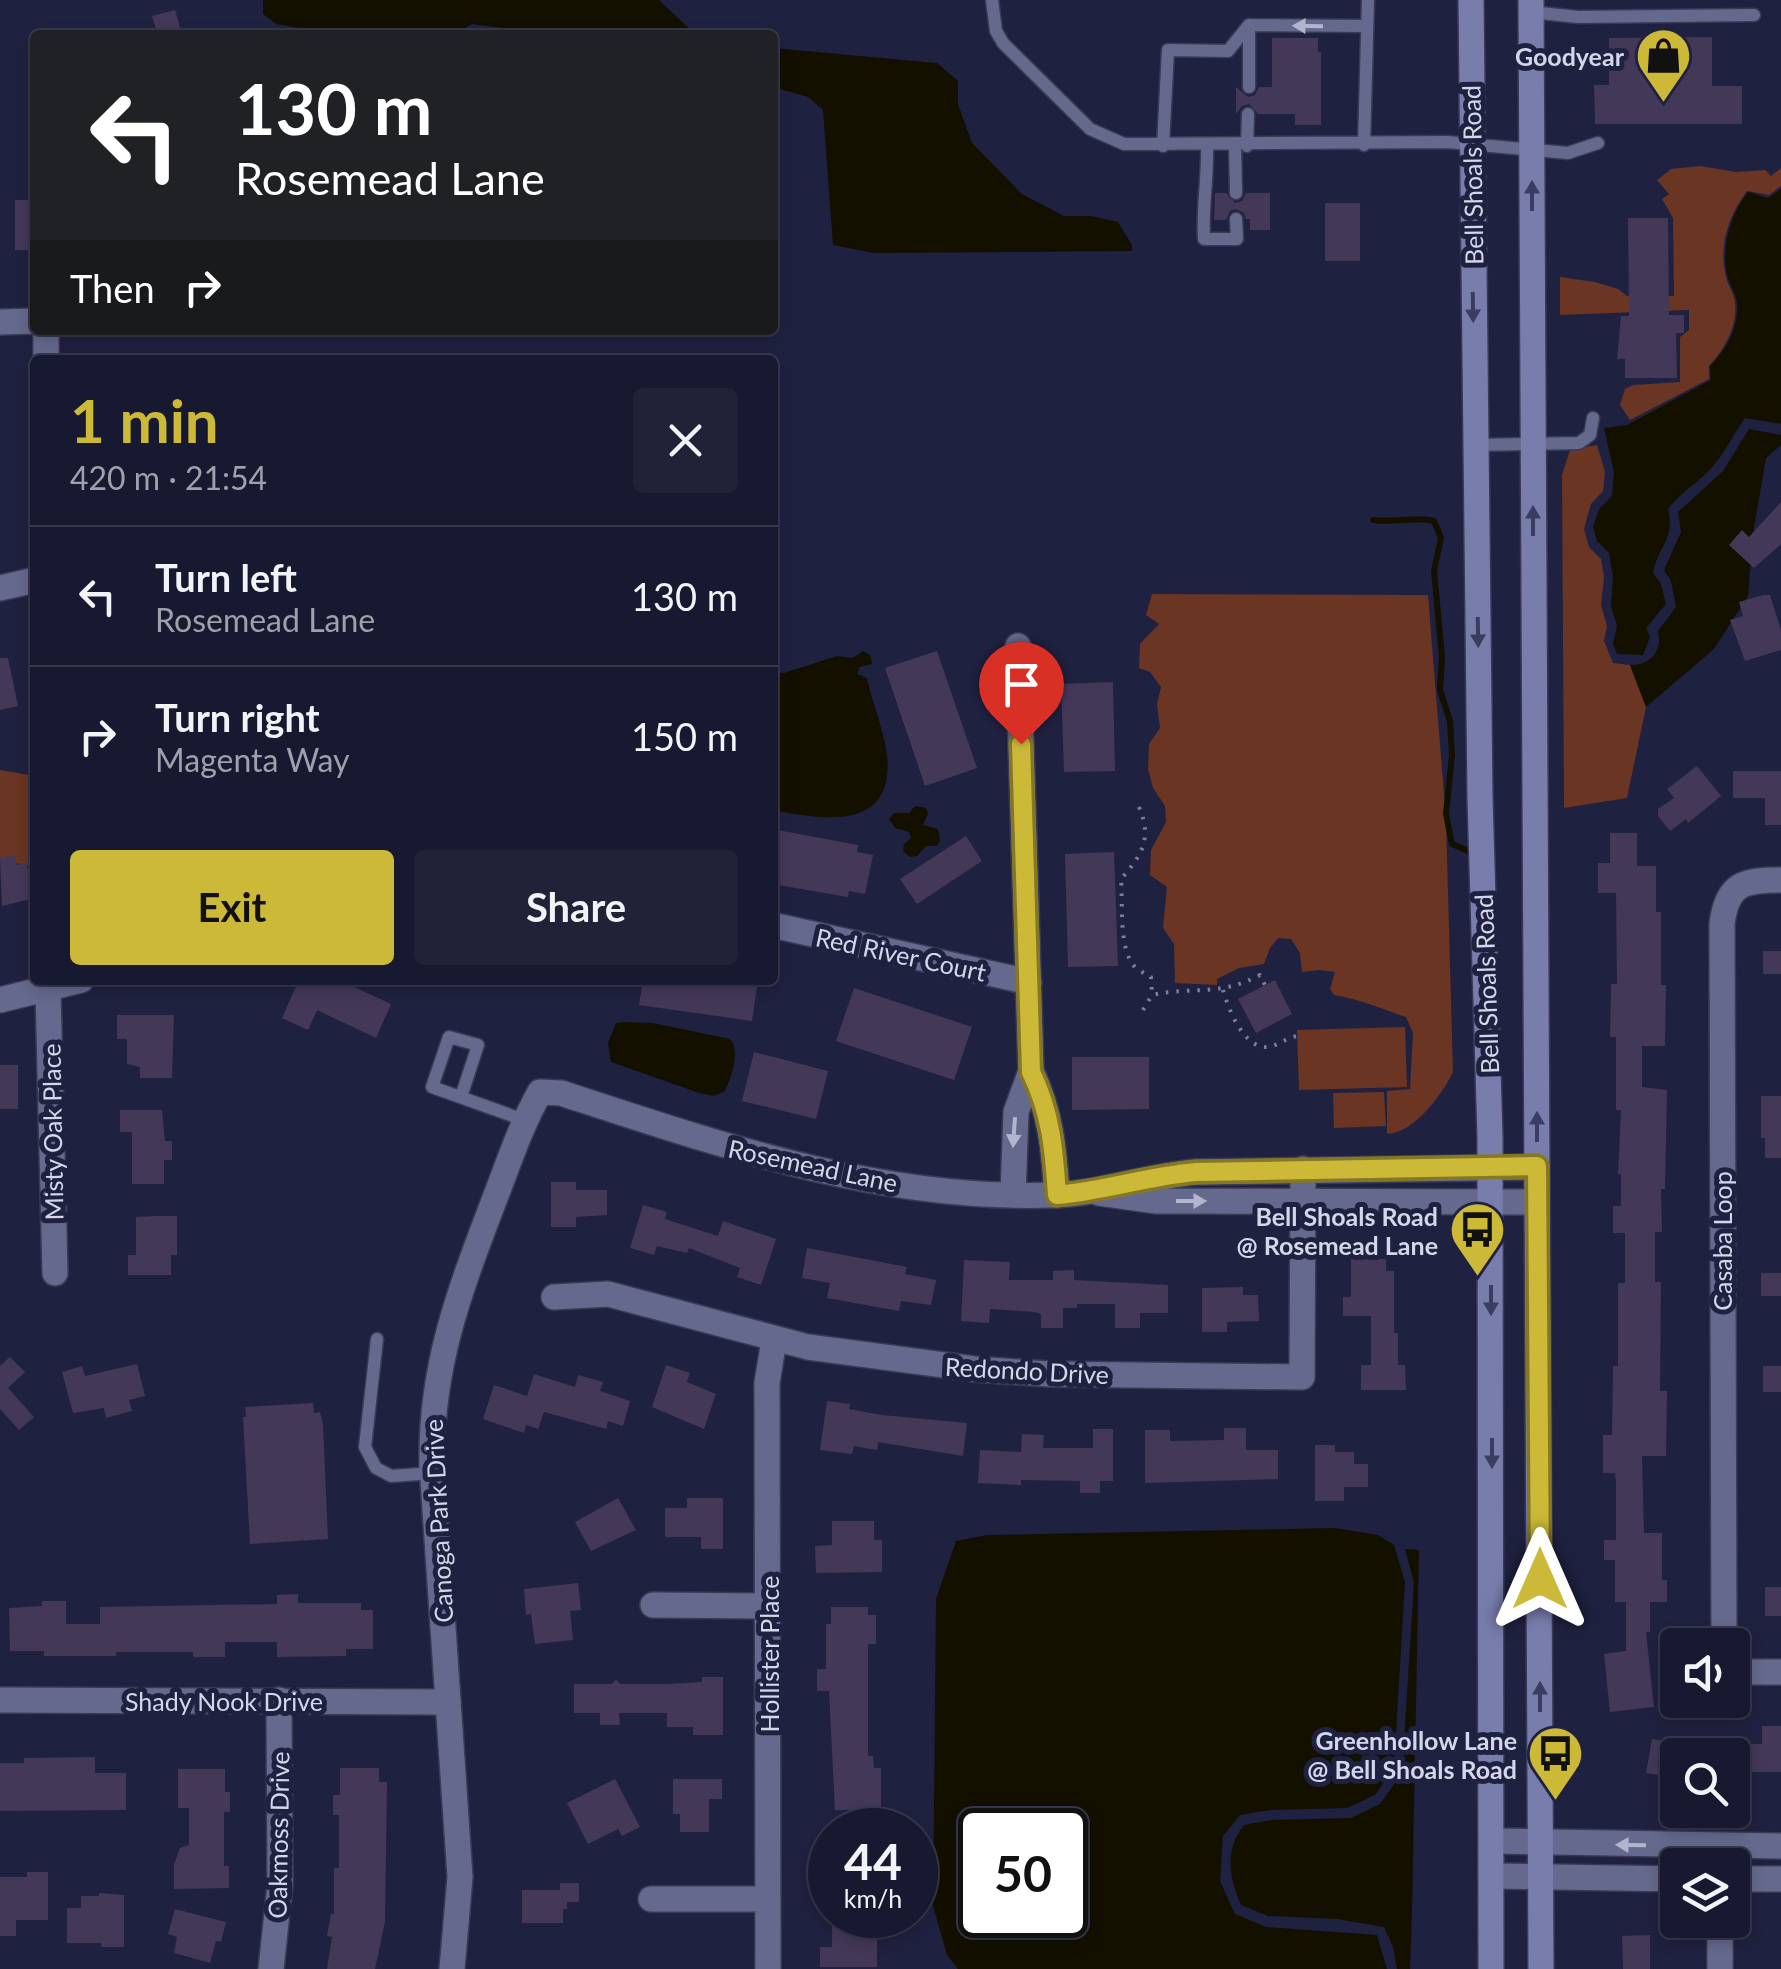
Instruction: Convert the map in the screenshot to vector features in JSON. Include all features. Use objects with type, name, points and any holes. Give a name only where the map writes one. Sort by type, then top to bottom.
[{"type":"main road","name":"Bell Shoals Road","points":[[1471,0],[1475,445],[1490,1168],[1491,1969]]},
{"type":"main road","name":"Bell Shoals Road","points":[[1531,6],[1541,1969]]},
{"type":"street","points":[[0,322],[30,322]]},
{"type":"street","points":[[0,588],[30,581]]},
{"type":"street","points":[[1018,646],[1031,1072],[1050,1120],[1057,1195]]},
{"type":"street","name":"Casaba Loop","points":[[1724,1628],[1722,924],[1724,908],[1734,890],[1754,880],[1781,880]]},
{"type":"street","name":"Red River Court","points":[[778,926],[1029,982]]},
{"type":"street","points":[[0,1000],[64,985]]},
{"type":"street","name":"Misty Oak Place","points":[[48,990],[55,1273]]},
{"type":"street","points":[[1013,1195],[1016,1112],[1031,1072]]},
{"type":"street","name":"Rosemead Lane","points":[[540,1092],[560,1093],[697,1139],[816,1169],[924,1188],[1013,1195],[1094,1192],[1157,1176],[1537,1166]]},
{"type":"street","name":"Canoga Park Drive","points":[[452,1969],[460,1876],[432,1410],[444,1343],[459,1292],[524,1120],[540,1092]]},
{"type":"street","name":"Redondo Drive","points":[[554,1297],[608,1294],[774,1340],[855,1355],[1030,1373],[1302,1377],[1303,1170]]},
{"type":"street","name":"Rosemead Lane","points":[[1094,1192],[1156,1201],[1538,1202]]},
{"type":"street","name":"Hollister Place","points":[[768,1969],[768,1384],[774,1340]]},
{"type":"street","points":[[653,1605],[769,1606]]},
{"type":"street","points":[[1750,1672],[1781,1672]]},
{"type":"street","name":"Shady Nook Drive","points":[[0,1700],[448,1702]]},
{"type":"street","name":"Oakmoss Drive","points":[[272,1969],[280,1885],[279,1700]]},
{"type":"street","points":[[1493,1842],[1660,1852]]},
{"type":"street","points":[[1750,1851],[1781,1846]]},
{"type":"street","points":[[1493,1876],[1660,1878]]},
{"type":"street","points":[[1750,1879],[1781,1879]]},
{"type":"street","points":[[651,1899],[768,1899]]},
{"type":"street","points":[[1720,1938],[1720,1969]]},
{"type":"lane","points":[[992,0],[996,31],[1004,43],[1078,118],[1105,137],[1124,144],[1446,142],[1568,153],[1598,144]]},
{"type":"lane","points":[[1364,145],[1368,0]]},
{"type":"lane","points":[[1585,0],[1585,17]]},
{"type":"lane","points":[[1531,6],[1585,17],[1754,15]]},
{"type":"lane","points":[[1163,146],[1168,50],[1228,51],[1250,25]]},
{"type":"lane","points":[[1250,25],[1366,26]]},
{"type":"lane","points":[[1249,87],[1250,25]]},
{"type":"lane","points":[[1236,193],[1248,114]]},
{"type":"lane","points":[[1207,146],[1204,239],[1236,239],[1236,220]]},
{"type":"lane","points":[[1475,445],[1580,444],[1590,434],[1593,418]]},
{"type":"lane","points":[[461,1097],[478,1045],[449,1037],[432,1087],[524,1120]]},
{"type":"lane","points":[[377,1339],[365,1447],[376,1468],[391,1476],[433,1473]]},
{"type":"path","points":[[1139,807],[1145,822],[1144,842],[1136,864],[1118,882],[1132,964],[1151,977],[1152,995],[1142,1010]]},
{"type":"path","points":[[1117,936],[1125,936]]},
{"type":"path","points":[[1152,995],[1223,990],[1260,974],[1265,985]]},
{"type":"path","points":[[1223,990],[1252,1042],[1268,1047],[1297,1036]]},
{"type":"shaded area","points":[[263,0],[659,0],[691,30],[517,30],[472,24],[461,30],[311,30],[276,24],[263,14]]},
{"type":"shaded area","points":[[778,48],[937,63],[958,81],[958,104],[972,143],[1022,194],[1064,216],[1118,222],[1132,251],[874,253],[833,245],[823,110],[808,97],[778,88]]},
{"type":"shaded area","points":[[1700,166],[1736,172],[1765,170],[1771,176],[1781,168],[1781,186],[1769,195],[1747,191],[1731,219],[1724,261],[1734,298],[1734,320],[1725,345],[1709,366],[1709,379],[1630,420],[1620,405],[1625,389],[1680,382],[1680,337],[1689,330],[1689,310],[1560,315],[1560,277],[1595,282],[1627,296],[1674,296],[1673,218],[1662,199],[1669,194],[1657,180],[1671,169]]},
{"type":"shaded area","points":[[1781,189],[1781,424],[1745,418],[1714,465],[1668,509],[1668,536],[1653,573],[1661,584],[1666,604],[1646,628],[1650,637],[1643,655],[1617,654],[1613,644],[1617,625],[1611,606],[1613,577],[1609,553],[1597,541],[1593,526],[1600,508],[1612,496],[1614,472],[1604,428],[1627,425],[1711,380],[1710,366],[1730,338],[1736,321],[1736,299],[1725,263],[1732,220],[1748,192],[1768,198]]},
{"type":"shaded area","points":[[1749,429],[1781,435],[1781,445],[1766,458],[1753,534],[1748,596],[1714,649],[1646,707],[1630,665],[1644,663],[1657,651],[1658,631],[1676,607],[1671,581],[1664,570],[1681,532],[1678,512],[1723,471]]},
{"type":"shaded area","points":[[1597,445],[1605,472],[1603,491],[1591,504],[1584,529],[1589,547],[1601,559],[1601,605],[1607,626],[1604,641],[1613,663],[1630,665],[1646,707],[1627,798],[1564,808],[1562,475],[1570,450]]},
{"type":"shaded area","points":[[1152,594],[1428,595],[1446,819],[1453,1072],[1426,1111],[1397,1132],[1387,1134],[1387,1091],[1410,1089],[1413,1033],[1406,1017],[1334,995],[1330,989],[1335,972],[1302,972],[1300,953],[1291,939],[1278,938],[1264,964],[1239,968],[1217,979],[1217,985],[1175,983],[1174,944],[1163,928],[1167,887],[1150,875],[1151,850],[1166,822],[1165,806],[1153,788],[1148,769],[1149,744],[1160,728],[1157,704],[1161,687],[1150,672],[1139,668],[1140,644],[1159,624],[1146,615]]},
{"type":"shaded area","points":[[863,651],[870,655],[872,664],[860,667],[857,674],[867,678],[887,755],[886,780],[880,797],[868,809],[852,815],[813,816],[778,811],[778,672],[837,656],[853,658]]},
{"type":"shaded area","points":[[0,770],[30,775],[30,866],[0,860]]},
{"type":"shaded area","points":[[915,806],[926,808],[928,814],[923,825],[938,829],[940,840],[937,846],[926,846],[917,856],[910,857],[903,851],[911,838],[909,832],[895,828],[889,819],[894,813],[909,813]]},
{"type":"shaded area","points":[[616,1023],[653,1023],[730,1039],[735,1057],[725,1091],[714,1096],[699,1093],[611,1062],[608,1043]]},
{"type":"shaded area","points":[[1405,1027],[1407,1087],[1299,1090],[1297,1030]]},
{"type":"shaded area","points":[[1384,1092],[1386,1126],[1334,1128],[1333,1093]]},
{"type":"shaded area","points":[[1335,1528],[1378,1535],[1394,1545],[1405,1582],[1394,1767],[1375,1795],[1347,1808],[1270,1810],[1240,1815],[1223,1836],[1220,1881],[1235,1914],[1266,1927],[1377,1935],[1387,1969],[958,1969],[947,1955],[938,1924],[938,1808],[934,1808],[936,1599],[956,1541],[987,1535]]},
{"type":"shaded area","points":[[1405,1549],[1419,1550],[1410,1969],[1397,1969],[1384,1927],[1337,1919],[1268,1916],[1241,1905],[1230,1864],[1233,1844],[1244,1825],[1271,1820],[1351,1818],[1380,1804],[1402,1773],[1414,1583]]},
{"type":"building","points":[[175,10],[181,30],[156,30],[152,16]]},
{"type":"building","points":[[1712,37],[1712,86],[1742,86],[1742,124],[1595,124],[1594,85],[1609,85],[1609,38]]},
{"type":"building","points":[[1272,38],[1318,38],[1321,125],[1295,125],[1295,114],[1258,114],[1249,104],[1236,114],[1236,87],[1248,97],[1255,95],[1259,87],[1272,87]]},
{"type":"building","points":[[1215,193],[1226,193],[1235,203],[1242,201],[1246,193],[1270,193],[1270,230],[1250,230],[1250,219],[1236,209],[1230,211],[1226,220],[1214,220]]},
{"type":"building","points":[[15,200],[30,200],[30,250],[15,250]]},
{"type":"building","points":[[1325,203],[1360,203],[1360,261],[1325,261]]},
{"type":"building","points":[[1628,218],[1668,218],[1669,315],[1684,315],[1684,333],[1676,333],[1677,378],[1625,378],[1625,359],[1617,359],[1621,316],[1629,316]]},
{"type":"building","points":[[1781,502],[1781,544],[1754,568],[1729,545],[1742,530],[1749,537]]},
{"type":"building","points":[[1770,595],[1781,630],[1781,650],[1745,661],[1730,620],[1743,616],[1739,602]]},
{"type":"building","points":[[937,651],[977,768],[925,786],[885,668]]},
{"type":"building","points":[[0,658],[8,658],[18,706],[0,710]]},
{"type":"building","points":[[1113,682],[1115,771],[1064,772],[1061,684]]},
{"type":"building","points":[[1697,766],[1721,796],[1688,823],[1686,819],[1670,831],[1658,816],[1658,809],[1674,798],[1667,789]]},
{"type":"building","points":[[1733,771],[1781,771],[1781,825],[1765,825],[1765,798],[1733,798]]},
{"type":"building","points":[[778,830],[858,845],[857,852],[873,855],[865,894],[849,891],[848,897],[778,885]]},
{"type":"building","points":[[1610,833],[1637,833],[1637,866],[1656,866],[1656,912],[1661,912],[1665,1046],[1642,1046],[1642,1087],[1667,1090],[1662,1232],[1655,1232],[1655,1282],[1661,1282],[1660,1391],[1667,1391],[1666,1456],[1642,1456],[1644,1533],[1662,1533],[1662,1580],[1667,1580],[1667,1602],[1650,1602],[1650,1632],[1646,1632],[1654,1707],[1610,1712],[1604,1654],[1626,1651],[1626,1602],[1615,1602],[1615,1560],[1604,1560],[1604,1540],[1616,1540],[1615,1473],[1603,1473],[1603,1435],[1612,1435],[1613,1366],[1618,1366],[1618,1283],[1625,1283],[1625,1233],[1613,1233],[1613,1206],[1621,1206],[1621,1110],[1616,1110],[1616,1037],[1610,1037],[1611,984],[1617,984],[1616,893],[1598,893],[1598,863],[1610,863]]},
{"type":"building","points":[[966,836],[982,861],[917,904],[900,879]]},
{"type":"building","points":[[1114,852],[1118,966],[1068,967],[1065,854]]},
{"type":"building","points":[[14,855],[17,865],[26,862],[30,899],[2,906],[0,858]]},
{"type":"building","points":[[1763,951],[1781,951],[1781,974],[1763,974]]},
{"type":"building","points":[[1275,980],[1292,1014],[1256,1033],[1238,999]]},
{"type":"building","points":[[297,985],[350,985],[391,1004],[376,1038],[317,1010],[308,1030],[282,1018]]},
{"type":"building","points":[[642,985],[757,985],[752,1021],[639,1005]]},
{"type":"building","points":[[854,988],[972,1027],[954,1080],[836,1041]]},
{"type":"building","points":[[117,1015],[174,1015],[172,1078],[140,1078],[140,1067],[127,1064],[127,1039],[117,1039]]},
{"type":"building","points":[[754,1052],[828,1071],[816,1119],[742,1101]]},
{"type":"building","points":[[1072,1057],[1149,1057],[1149,1109],[1072,1110]]},
{"type":"building","points":[[0,1065],[18,1065],[18,1109],[0,1109]]},
{"type":"building","points":[[1761,1096],[1781,1096],[1781,1158],[1765,1158]]},
{"type":"building","points":[[120,1110],[162,1110],[165,1141],[172,1141],[172,1160],[164,1160],[164,1184],[132,1184],[132,1132],[120,1132]]},
{"type":"building","points":[[551,1182],[576,1182],[576,1190],[607,1190],[607,1215],[576,1217],[576,1227],[551,1227]]},
{"type":"building","points":[[643,1205],[667,1212],[665,1219],[718,1236],[723,1221],[776,1239],[761,1285],[737,1277],[740,1268],[689,1248],[687,1253],[657,1246],[654,1255],[630,1248]]},
{"type":"building","points":[[177,1216],[177,1255],[171,1255],[171,1275],[128,1275],[128,1255],[136,1255],[136,1217]]},
{"type":"building","points":[[807,1248],[907,1267],[905,1274],[936,1280],[931,1305],[901,1301],[899,1311],[827,1298],[830,1283],[802,1278]]},
{"type":"building","points":[[1351,1259],[1386,1259],[1386,1271],[1394,1271],[1394,1333],[1398,1333],[1398,1365],[1405,1365],[1406,1390],[1361,1390],[1361,1365],[1371,1365],[1371,1316],[1343,1316],[1343,1297],[1351,1297]]},
{"type":"building","points":[[964,1260],[1010,1262],[1009,1280],[1053,1280],[1053,1271],[1074,1270],[1074,1280],[1168,1285],[1168,1313],[1140,1313],[1140,1328],[1115,1328],[1115,1304],[1063,1308],[1063,1328],[1041,1328],[1041,1314],[1035,1312],[990,1309],[989,1323],[961,1321]]},
{"type":"building","points":[[1761,1273],[1781,1273],[1781,1296],[1761,1296]]},
{"type":"building","points":[[1243,1287],[1243,1295],[1258,1295],[1259,1321],[1227,1322],[1227,1332],[1202,1332],[1202,1288]]},
{"type":"building","points":[[10,1357],[25,1372],[8,1388],[34,1417],[19,1430],[0,1409],[0,1366]]},
{"type":"building","points":[[137,1364],[145,1396],[129,1400],[132,1411],[106,1418],[104,1408],[73,1413],[62,1372],[82,1366],[85,1376]]},
{"type":"building","points":[[666,1365],[690,1373],[687,1382],[716,1394],[704,1429],[652,1407]]},
{"type":"building","points":[[1763,1366],[1781,1366],[1781,1392],[1763,1392]]},
{"type":"building","points":[[534,1374],[575,1387],[578,1375],[603,1382],[600,1391],[630,1401],[623,1426],[608,1421],[606,1429],[544,1412],[538,1429],[526,1425],[524,1433],[483,1419],[494,1385],[527,1396]]},
{"type":"building","points":[[827,1401],[882,1415],[967,1423],[963,1456],[878,1442],[877,1450],[854,1446],[852,1454],[820,1450]]},
{"type":"building","points":[[313,1403],[314,1413],[320,1412],[323,1424],[328,1539],[250,1544],[245,1407]]},
{"type":"building","points":[[1224,1428],[1246,1428],[1246,1450],[1278,1450],[1278,1479],[1145,1483],[1145,1430],[1170,1430],[1170,1441],[1224,1440]]},
{"type":"building","points":[[1093,1429],[1113,1429],[1113,1481],[1100,1481],[1100,1493],[1080,1493],[1080,1481],[978,1483],[980,1450],[1021,1452],[1022,1434],[1044,1435],[1043,1448],[1093,1448]]},
{"type":"building","points":[[1315,1445],[1335,1445],[1335,1452],[1354,1452],[1354,1464],[1368,1464],[1368,1487],[1344,1487],[1344,1501],[1315,1501]]},
{"type":"building","points":[[618,1498],[636,1530],[591,1551],[575,1522]]},
{"type":"building","points":[[687,1498],[723,1498],[723,1549],[701,1549],[701,1537],[665,1537],[665,1508],[687,1508]]},
{"type":"building","points":[[832,1521],[874,1521],[874,1540],[882,1540],[882,1572],[816,1573],[815,1546],[832,1545]]},
{"type":"building","points":[[578,1583],[581,1610],[570,1611],[573,1640],[535,1644],[531,1614],[526,1615],[524,1589]]},
{"type":"building","points":[[1765,1587],[1781,1587],[1781,1616],[1765,1616]]},
{"type":"building","points":[[298,1594],[298,1603],[361,1603],[361,1610],[373,1610],[373,1649],[346,1649],[346,1656],[277,1657],[277,1642],[225,1642],[225,1657],[193,1657],[193,1652],[44,1656],[44,1651],[10,1651],[9,1608],[42,1606],[42,1601],[66,1601],[66,1624],[100,1624],[100,1607],[277,1604],[277,1595]]},
{"type":"building","points":[[831,1607],[868,1607],[868,1615],[876,1615],[876,1644],[868,1644],[868,1756],[873,1756],[874,1768],[881,1768],[881,1808],[835,1808],[829,1691],[817,1691],[817,1669],[826,1669],[826,1624],[831,1624]]},
{"type":"building","points":[[702,1677],[723,1677],[723,1735],[693,1735],[693,1727],[667,1727],[667,1713],[619,1713],[620,1725],[600,1725],[600,1713],[574,1713],[574,1684],[612,1684],[616,1679],[620,1684],[667,1684],[702,1682]]},
{"type":"building","points":[[1762,1726],[1781,1726],[1781,1772],[1750,1772],[1750,1744],[1762,1744]]},
{"type":"building","points":[[1652,1739],[1660,1741],[1660,1775],[1646,1773]]},
{"type":"building","points":[[95,1757],[95,1773],[126,1773],[126,1810],[0,1811],[0,1763],[24,1763],[24,1758]]},
{"type":"building","points":[[340,1768],[379,1768],[379,1782],[387,1782],[385,1922],[375,1969],[327,1969],[332,1937],[327,1936],[334,1914],[334,1868],[339,1868],[339,1815],[333,1815],[333,1795],[340,1795]]},
{"type":"building","points":[[178,1769],[225,1769],[230,1812],[224,1812],[224,1866],[229,1866],[229,1888],[174,1889],[174,1864],[180,1848],[189,1845],[189,1808],[178,1808]]},
{"type":"building","points":[[615,1779],[640,1827],[622,1836],[618,1829],[588,1844],[567,1803]]},
{"type":"building","points":[[673,1779],[722,1779],[722,1799],[709,1799],[709,1832],[680,1832],[680,1814],[673,1814]]},
{"type":"building","points":[[27,1872],[48,1872],[48,1920],[16,1920],[16,1936],[0,1936],[0,1877],[27,1877]]},
{"type":"building","points":[[560,1883],[579,1883],[579,1902],[567,1902],[563,1923],[522,1923],[522,1890],[560,1890]]},
{"type":"building","points":[[124,1895],[124,1947],[67,1943],[67,1908],[81,1908],[81,1896]]},
{"type":"building","points":[[175,1909],[226,1922],[210,1963],[174,1953],[177,1937],[168,1934]]},
{"type":"building","points":[[1650,1935],[1650,1969],[1623,1969],[1622,1936]]},
{"type":"building","points":[[832,1938],[877,1939],[877,1967],[820,1967],[820,1947],[832,1947]]},
{"type":"waterway","points":[[1373,520],[1434,521],[1441,538],[1434,571],[1442,657],[1440,690],[1450,721],[1452,755],[1446,814],[1452,844],[1473,853]]},
{"type":"place","name":"Goodyear","points":[[1663,105]]},
{"type":"place","name":"Bell Shoals Road @ Rosemead Lane","points":[[1477,1279]]},
{"type":"place","name":"Greenhollow Lane @ Bell Shoals Road","points":[[1556,1803]]},
{"type":"route","points":[[1021,744],[1031,1072],[1048,1110],[1057,1195],[1094,1192],[1157,1176],[1196,1172],[1537,1166],[1540,1579]]}]
